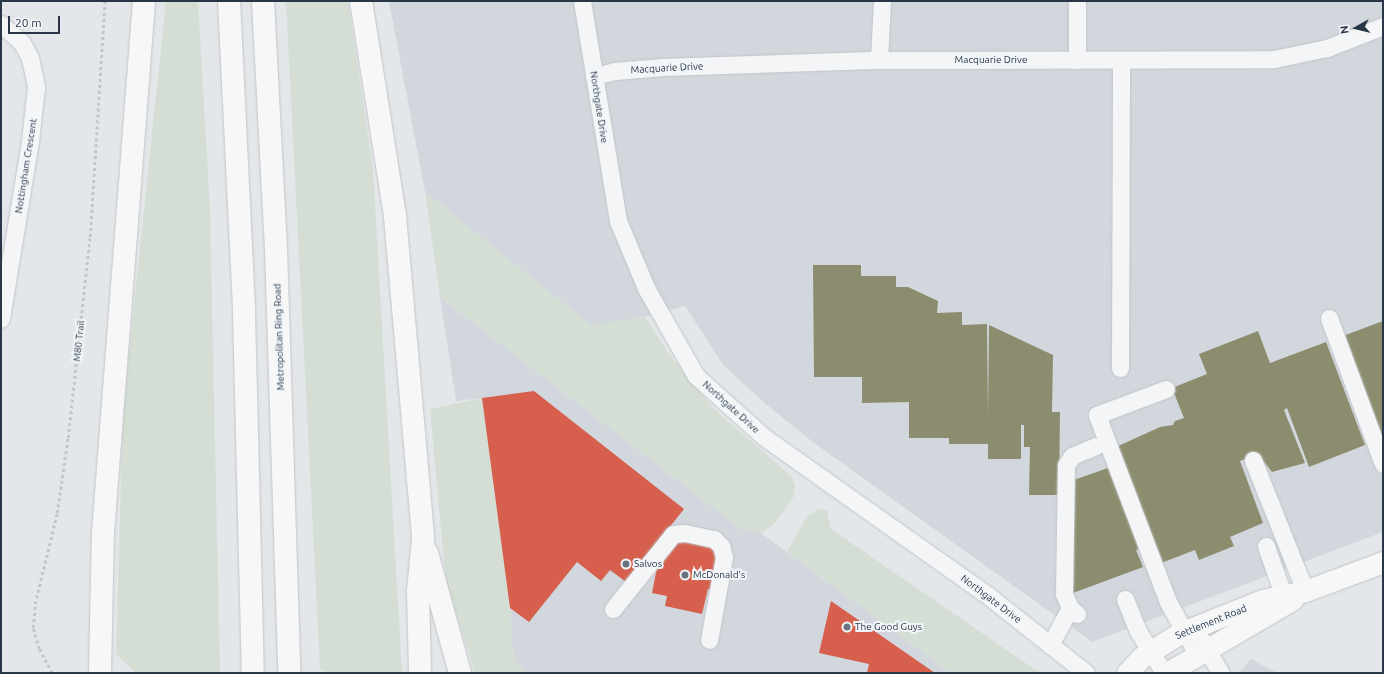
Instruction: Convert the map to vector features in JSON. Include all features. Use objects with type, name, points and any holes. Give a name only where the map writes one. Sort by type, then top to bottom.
[{"type":"highway","points":[[100,673],[104,534],[144,1]]},
{"type":"highway","points":[[228,1],[245,320],[253,673]]},
{"type":"highway","name":"Metropolitan Ring Road","points":[[263,1],[276,248],[288,673]]},
{"type":"highway","points":[[361,1],[395,216],[423,538],[460,673]]},
{"type":"highway","points":[[420,673],[418,591],[423,538]]},
{"type":"main road","name":"Settlement Road","points":[[1166,673],[1285,600],[1383,562]]},
{"type":"main road","name":"Settlement Road","points":[[1127,673],[1142,657],[1160,644],[1189,630],[1263,600],[1285,600]]},
{"type":"street","name":"Northgate Drive","points":[[582,1],[618,221],[646,288],[696,376],[764,437],[991,598],[1086,673]]},
{"type":"street","points":[[879,60],[882,1]]},
{"type":"street","points":[[1076,60],[1078,1]]},
{"type":"street","name":"Nottingham Crescent","points":[[1,24],[22,43],[30,58],[36,87],[31,134],[1,319]]},
{"type":"street","name":"Macquarie Drive","points":[[594,76],[615,70],[663,67],[879,60],[1121,61],[1274,59],[1327,48],[1383,26]]},
{"type":"street","points":[[1120,368],[1121,61]]},
{"type":"street","points":[[1329,318],[1383,464]]},
{"type":"street","points":[[1166,388],[1097,415],[1168,602],[1189,630],[1201,652],[1221,673]]},
{"type":"street","points":[[1050,645],[1074,611],[1064,587],[1066,465],[1072,456],[1095,446]]},
{"type":"street","points":[[1253,460],[1305,592]]},
{"type":"street","points":[[618,612],[666,539],[678,532],[714,540],[724,551],[723,568],[709,640]]},
{"type":"street","points":[[1266,546],[1285,600]]},
{"type":"street","points":[[1125,599],[1141,637],[1166,673]]},
{"type":"path","name":"M80 Trail","points":[[52,673],[39,649],[33,628],[34,616],[57,513],[69,430],[90,237],[105,1]]},
{"type":"shaded area","points":[[166,1],[198,1],[210,209],[220,673],[136,673],[116,654],[123,410]]},
{"type":"shaded area","points":[[286,1],[348,1],[373,169],[402,673],[329,673],[320,669]]},
{"type":"shaded area","points":[[389,1],[1383,1],[1383,532],[1092,642],[814,443],[767,405],[724,366],[685,306],[645,317],[591,326],[425,192]]},
{"type":"shaded area","points":[[425,192],[591,325],[645,317],[669,354],[712,407],[792,477],[795,486],[793,498],[774,524],[761,533],[741,529],[440,297]]},
{"type":"shaded area","points":[[440,297],[741,529],[761,533],[951,673],[525,673],[516,660],[512,646],[510,608],[482,398],[456,401]]},
{"type":"shaded area","points":[[482,398],[510,608],[512,646],[516,660],[525,673],[475,673],[447,584],[430,409]]},
{"type":"shaded area","points":[[818,509],[827,510],[831,529],[1040,673],[951,673],[787,552],[806,518]]},
{"type":"shaded area","points":[[1251,659],[1277,673],[1239,673]]},
{"type":"building: Shops","points":[[534,391],[684,509],[626,582],[610,570],[601,581],[577,562],[529,622],[510,608],[482,398]]},
{"type":"building: Shops","name":"McDonald's","points":[[712,535],[718,556],[722,592],[708,589],[702,614],[665,606],[667,596],[652,593],[658,562],[661,563],[663,554],[681,537]]},
{"type":"building: Shops","name":"The Good Guys","points":[[831,601],[935,673],[867,673],[869,664],[819,653]]},
{"type":"building: Industry","points":[[813,265],[861,265],[861,276],[896,276],[896,287],[908,287],[938,301],[937,313],[962,312],[962,325],[987,324],[988,416],[989,325],[1053,355],[1052,412],[1060,412],[1059,495],[1029,495],[1030,447],[1024,447],[1024,425],[1021,425],[1021,459],[988,459],[988,444],[949,444],[949,438],[909,438],[909,402],[862,403],[862,377],[814,377]]},
{"type":"building: Industry","points":[[1383,321],[1383,439],[1343,336]]},
{"type":"building: Industry","points":[[1258,331],[1270,363],[1326,342],[1365,445],[1309,467],[1287,408],[1284,410],[1305,463],[1272,472],[1258,454],[1240,461],[1263,523],[1230,537],[1234,546],[1199,560],[1195,550],[1161,563],[1116,447],[1160,427],[1173,425],[1175,421],[1184,418],[1172,388],[1207,374],[1199,354]]},
{"type":"building: Industry","points":[[1108,468],[1139,549],[1136,550],[1143,567],[1073,593],[1068,591],[1071,481]]},
{"type":"place","name":"Salvos","points":[[626,564]]},
{"type":"place","name":"McDonald's","points":[[685,575]]},
{"type":"place","name":"The Good Guys","points":[[847,627]]}]
